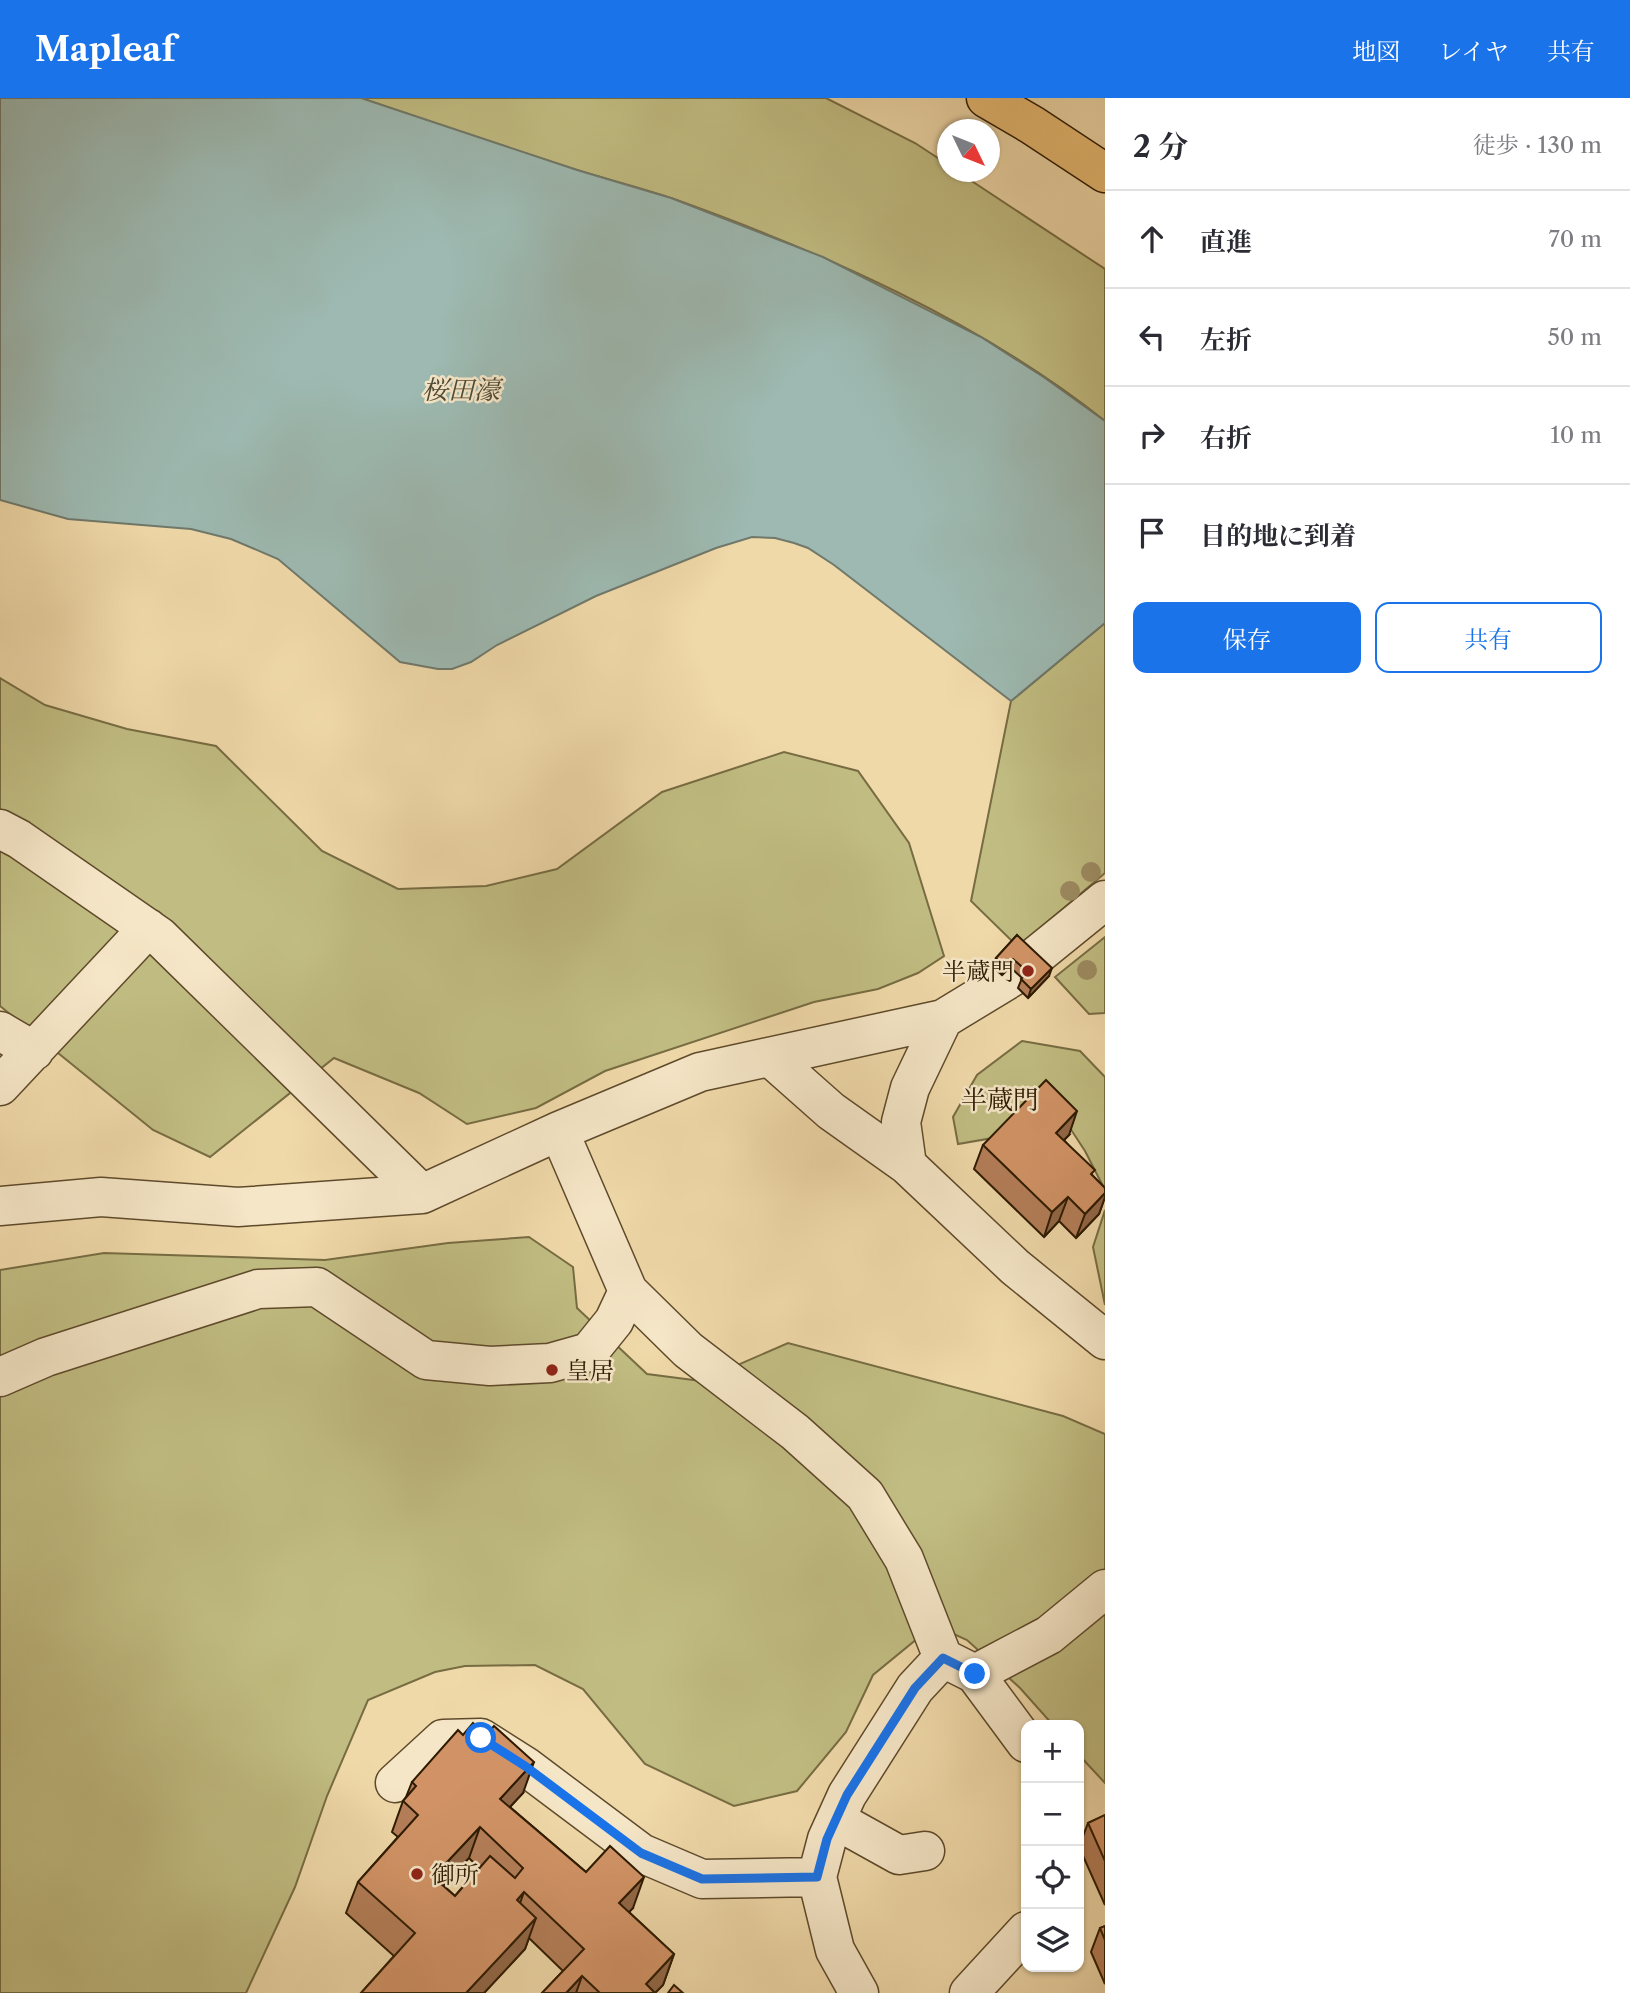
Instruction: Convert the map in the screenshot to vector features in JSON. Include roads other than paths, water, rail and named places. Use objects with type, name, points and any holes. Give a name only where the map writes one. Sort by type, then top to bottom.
[{"type":"highway","points":[[986,98],[1105,173]]},
{"type":"lane","points":[[0,829],[19,839],[159,936],[422,1194]]},
{"type":"lane","points":[[0,1206],[101,1197],[238,1207],[422,1194],[559,1131],[700,1072],[943,1018],[1024,967],[1105,900]]},
{"type":"lane","points":[[0,1086],[148,929]]},
{"type":"lane","points":[[907,1165],[901,1122],[910,1088],[943,1018]]},
{"type":"lane","points":[[0,1031],[34,1051]]},
{"type":"lane","points":[[770,1057],[831,1111],[907,1165],[1015,1267],[1105,1340]]},
{"type":"lane","points":[[559,1131],[628,1291],[688,1350],[795,1432],[865,1495],[904,1559],[959,1666],[1021,1737]]},
{"type":"lane","points":[[0,1377],[46,1357],[258,1289],[317,1287],[426,1360],[490,1366],[550,1363],[589,1352],[614,1321],[628,1291]]},
{"type":"lane","points":[[859,1993],[835,1950],[817,1877],[827,1839],[847,1795],[915,1688],[959,1666],[1049,1634],[1105,1588]]},
{"type":"lane","points":[[395,1783],[443,1739],[481,1738],[525,1766],[641,1853],[677,1869],[702,1879],[817,1877]]},
{"type":"lane","points":[[836,1820],[899,1855],[925,1851]]},
{"type":"lane","points":[[969,1993],[1021,1936]]},
{"type":"water","name":"桜田濠","points":[[0,98],[361,98],[577,170],[671,198],[823,257],[981,337],[1105,421],[1105,623],[1011,701],[808,548],[775,538],[752,537],[716,548],[596,596],[497,645],[471,662],[452,669],[438,669],[400,662],[278,559],[231,539],[191,529],[68,519],[0,500]]},
{"type":"place","name":"半蔵門","points":[[1028,971]]},
{"type":"place","name":"皇居","points":[[552,1370]]},
{"type":"place","name":"御所","points":[[417,1874]]},
{"type":"district","name":"半蔵門","points":[[1000,1100]]}]
